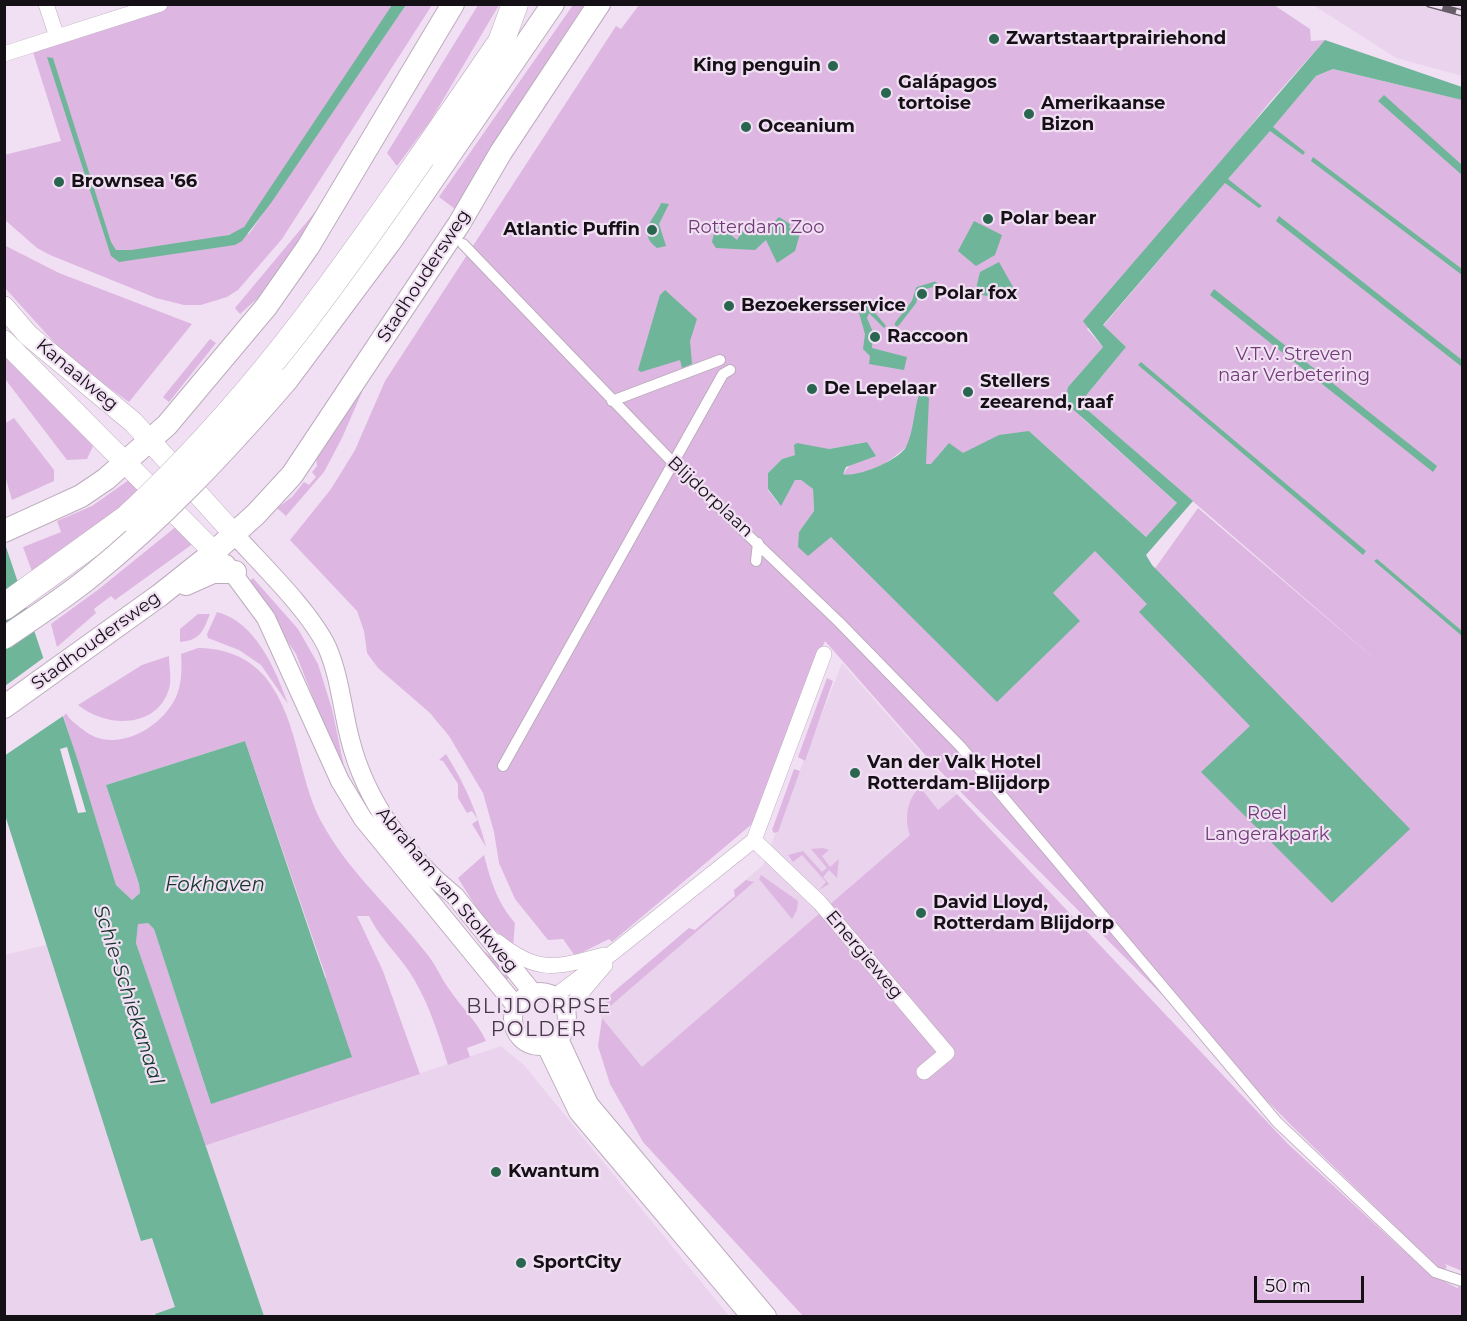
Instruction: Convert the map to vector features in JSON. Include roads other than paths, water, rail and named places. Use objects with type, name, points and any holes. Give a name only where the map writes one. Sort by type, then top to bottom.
[{"type":"highway","points":[[4,607],[127,518],[213,434],[309,319],[453,132],[501,42],[514,4]]},
{"type":"highway","points":[[501,42],[541,10]]},
{"type":"main road","points":[[4,531],[81,496],[126,462],[151,440],[266,307],[308,247],[453,4]]},
{"type":"main road","points":[[402,92],[470,4]]},
{"type":"main road","name":"Stadhoudersweg","points":[[4,707],[160,596],[235,535],[292,475],[459,224],[501,152],[599,4]]},
{"type":"main road","points":[[4,638],[89,578],[148,527],[214,464],[287,380],[322,334],[453,132],[541,10]]},
{"type":"main road","name":"Kanaalweg","points":[[4,308],[28,335],[133,422],[151,440]]},
{"type":"main road","name":"Kanaalweg","points":[[4,341],[126,462]]},
{"type":"main road","points":[[151,440],[235,535]]},
{"type":"main road","points":[[126,462],[214,552]]},
{"type":"main road","points":[[160,596],[213,572],[235,572]]},
{"type":"street","points":[[46,4],[57,37]]},
{"type":"street","points":[[4,54],[160,4]]},
{"type":"street","name":"Blijdorplaan","points":[[463,244],[672,462],[758,543],[962,747],[1277,1122],[1435,1272],[1462,1281]]},
{"type":"street","points":[[612,401],[720,360]]},
{"type":"street","points":[[503,766],[672,462],[723,374],[730,369]]},
{"type":"street","name":"Abraham van Stolkweg","points":[[235,535],[313,624],[326,645],[336,670],[359,773],[375,803],[397,834],[478,925],[533,993]]},
{"type":"street","points":[[756,561],[758,543]]},
{"type":"street","name":"Abraham van Stolkweg","points":[[214,552],[235,572],[266,618],[340,781],[363,819],[516,1006]]},
{"type":"street","points":[[555,996],[754,840],[824,654]]},
{"type":"street","name":"Energieweg","points":[[754,840],[820,903],[947,1053],[924,1072]]},
{"type":"street","points":[[478,925],[516,956],[533,964],[558,967],[615,951]]},
{"type":"street","points":[[566,1011],[615,951]]},
{"type":"street","points":[[544,992],[555,996],[566,1011],[567,1026],[553,1043],[532,1046],[518,1035],[513,1020],[516,1006],[533,993],[544,992]]},
{"type":"street","points":[[553,1043],[578,1112],[750,1317]]},
{"type":"street","points":[[553,1043],[589,1104],[767,1317]]},
{"type":"water","points":[[392,5],[406,5],[271,203],[242,241],[235,245],[119,262],[111,256],[47,57],[53,58],[111,242],[116,250],[131,250],[229,235],[244,227]]},
{"type":"water","points":[[1325,40],[1462,87],[1462,100],[1333,69],[1316,76],[1273,127],[1305,152],[1303,155],[1270,131],[1228,179],[1262,206],[1259,208],[1225,183],[1103,325],[1126,347],[1084,398],[1083,406],[1193,501],[1146,555],[1152,565],[1410,829],[1332,903],[1201,772],[1250,726],[1139,612],[1147,604],[1095,551],[1053,593],[1080,621],[997,702],[831,537],[808,556],[798,547],[799,532],[814,511],[813,489],[801,480],[795,480],[781,506],[768,489],[768,473],[782,459],[795,455],[794,445],[797,443],[829,449],[867,442],[876,456],[846,467],[843,474],[849,475],[867,471],[895,457],[902,452],[909,441],[920,391],[929,398],[926,464],[931,464],[949,443],[963,453],[999,435],[1029,431],[1146,537],[1177,503],[1065,402],[1068,387],[1103,347],[1083,321]]},
{"type":"water","points":[[1384,95],[1462,165],[1462,175],[1378,101]]},
{"type":"water","points":[[1313,157],[1462,269],[1462,275],[1311,161]]},
{"type":"water","points":[[661,203],[669,204],[659,224],[666,246],[657,248],[648,236],[648,230]]},
{"type":"water","points":[[1279,216],[1462,360],[1462,367],[1276,221]]},
{"type":"water","points":[[779,217],[790,224],[789,228],[801,230],[795,251],[777,263],[766,240],[755,250],[716,248],[712,242],[715,229],[721,225],[727,226],[727,232],[733,225],[738,226],[732,236],[737,240],[745,227],[766,234],[767,229]]},
{"type":"water","points":[[974,221],[1002,235],[995,255],[976,266],[958,251]]},
{"type":"water","points":[[999,262],[1017,294],[1003,300],[975,293],[980,272]]},
{"type":"water","points":[[1214,289],[1437,466],[1433,472],[1210,295]]},
{"type":"water","points":[[665,290],[697,319],[690,341],[692,364],[682,368],[680,360],[641,372],[638,370],[660,295]]},
{"type":"water","points":[[867,303],[886,326],[884,328],[869,313],[867,318],[873,332],[872,348],[907,357],[904,370],[869,364],[870,356],[863,349],[865,334],[857,306]]},
{"type":"water","points":[[1141,362],[1366,551],[1363,555],[1138,365]]},
{"type":"water","points":[[4,541],[78,761],[116,885],[132,900],[140,893],[106,785],[245,741],[352,1057],[211,1104],[154,929],[148,923],[138,924],[136,943],[264,1316],[156,1316],[155,1314],[175,1307],[152,1238],[141,1241],[5,815]]},
{"type":"water","points":[[1377,559],[1462,631],[1462,636],[1374,561]]},
{"type":"waterway","points":[[897,324],[914,302],[918,289],[935,284]]},
{"type":"railway","points":[[1429,4],[1462,13]]},
{"type":"place","name":"Zwartstaartprairiehond","points":[[994,39]]},
{"type":"place","name":"King penguin","points":[[833,66]]},
{"type":"place","name":"Galápagos tortoise","points":[[886,93]]},
{"type":"place","name":"Amerikaanse Bizon","points":[[1029,114]]},
{"type":"place","name":"Oceanium","points":[[746,127]]},
{"type":"place","name":"Brownsea '66","points":[[59,182]]},
{"type":"place","name":"Polar bear","points":[[988,219]]},
{"type":"place","name":"Atlantic Puffin","points":[[652,230]]},
{"type":"place","name":"Polar fox","points":[[922,294]]},
{"type":"place","name":"Bezoekersservice","points":[[729,306]]},
{"type":"place","name":"Raccoon","points":[[875,337]]},
{"type":"place","name":"De Lepelaar","points":[[812,389]]},
{"type":"place","name":"Stellers zeearend, raaf","points":[[968,392]]},
{"type":"place","name":"Van der Valk Hotel Rotterdam-Blijdorp","points":[[855,773]]},
{"type":"place","name":"David Lloyd, Rotterdam Blijdorp","points":[[921,913]]},
{"type":"place","name":"Kwantum","points":[[496,1172]]},
{"type":"place","name":"SportCity","points":[[521,1263]]},
{"type":"district","name":"BLIJDORPSE POLDER","points":[[539,1018]]},
{"type":"park label","name":"Rotterdam Zoo","points":[[756,228]]},
{"type":"park label","name":"V.T.V. Streven naar Verbetering","points":[[1294,365]]},
{"type":"park label","name":"Roel Langerakpark","points":[[1267,824]]},
{"type":"water label","name":"Fokhaven","points":[[215,885]]},
{"type":"water label","name":"Schie-Schiekanaal","points":[[128,995]]}]
